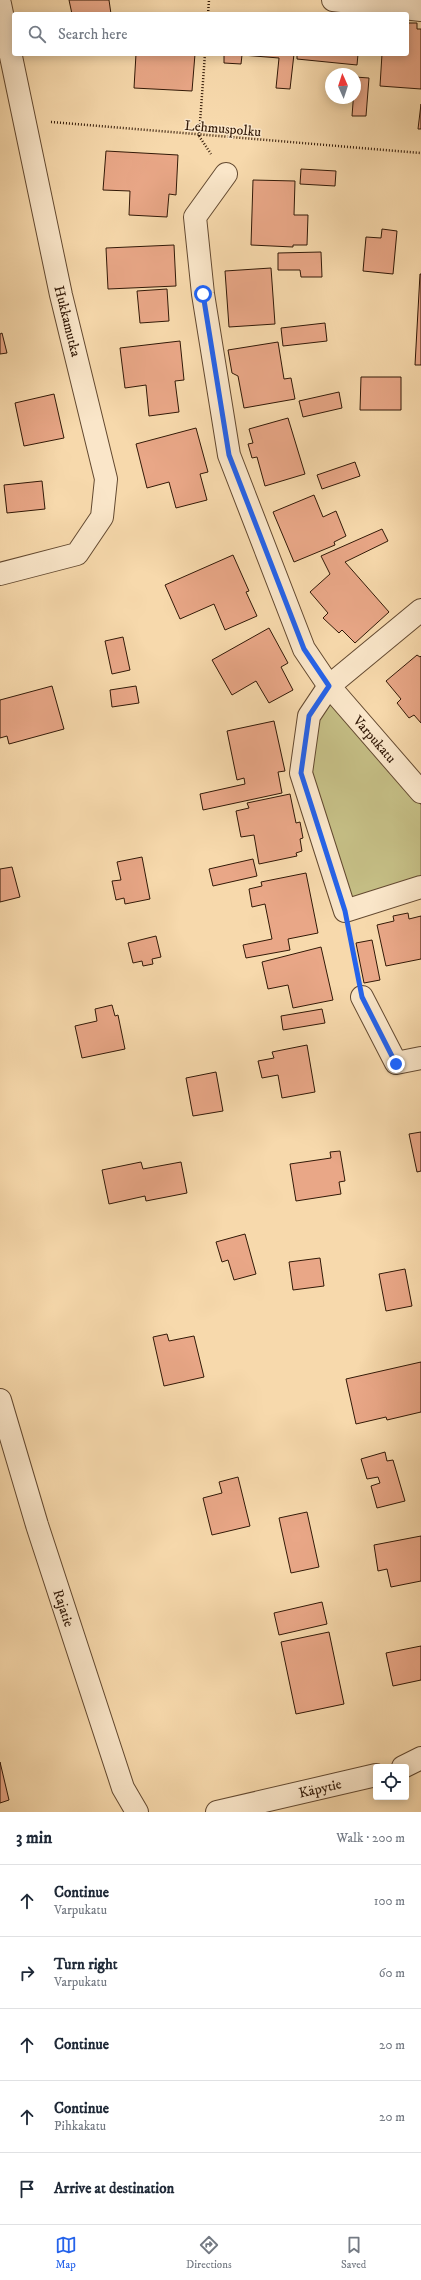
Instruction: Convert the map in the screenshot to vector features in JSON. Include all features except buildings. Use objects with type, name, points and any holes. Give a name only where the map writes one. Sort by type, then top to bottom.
[{"type":"street","points":[[333,0],[421,10]]},
{"type":"street","name":"Hukkamutka","points":[[0,4],[61,295],[106,479],[102,517],[77,554],[0,574]]},
{"type":"street","name":"Varpukatu","points":[[226,174],[195,217],[203,294],[229,455],[304,649],[329,686],[421,792]]},
{"type":"street","points":[[421,610],[329,686],[309,716],[301,773],[345,911],[421,887]]},
{"type":"street","points":[[362,997],[396,1064],[421,1058]]},
{"type":"street","name":"Rajatie","points":[[0,1400],[37,1525],[123,1788],[137,1812]]},
{"type":"street","points":[[408,1764],[421,1758]]},
{"type":"street","name":"Käpytie","points":[[217,1812],[373,1776]]},
{"type":"path","points":[[208,12],[209,0]]},
{"type":"path","points":[[199,136],[205,56]]},
{"type":"path","name":"Lehmuspolku","points":[[27,134],[48,122],[421,154]]},
{"type":"path","points":[[345,911],[362,997]]},
{"type":"shaded area","points":[[331,700],[421,805],[421,877],[348,902],[309,774],[316,719]]},
{"type":"route","points":[[203,294],[229,455],[304,649],[329,686],[309,716],[301,773],[345,911],[362,997],[393,1054],[396,1064]]}]
